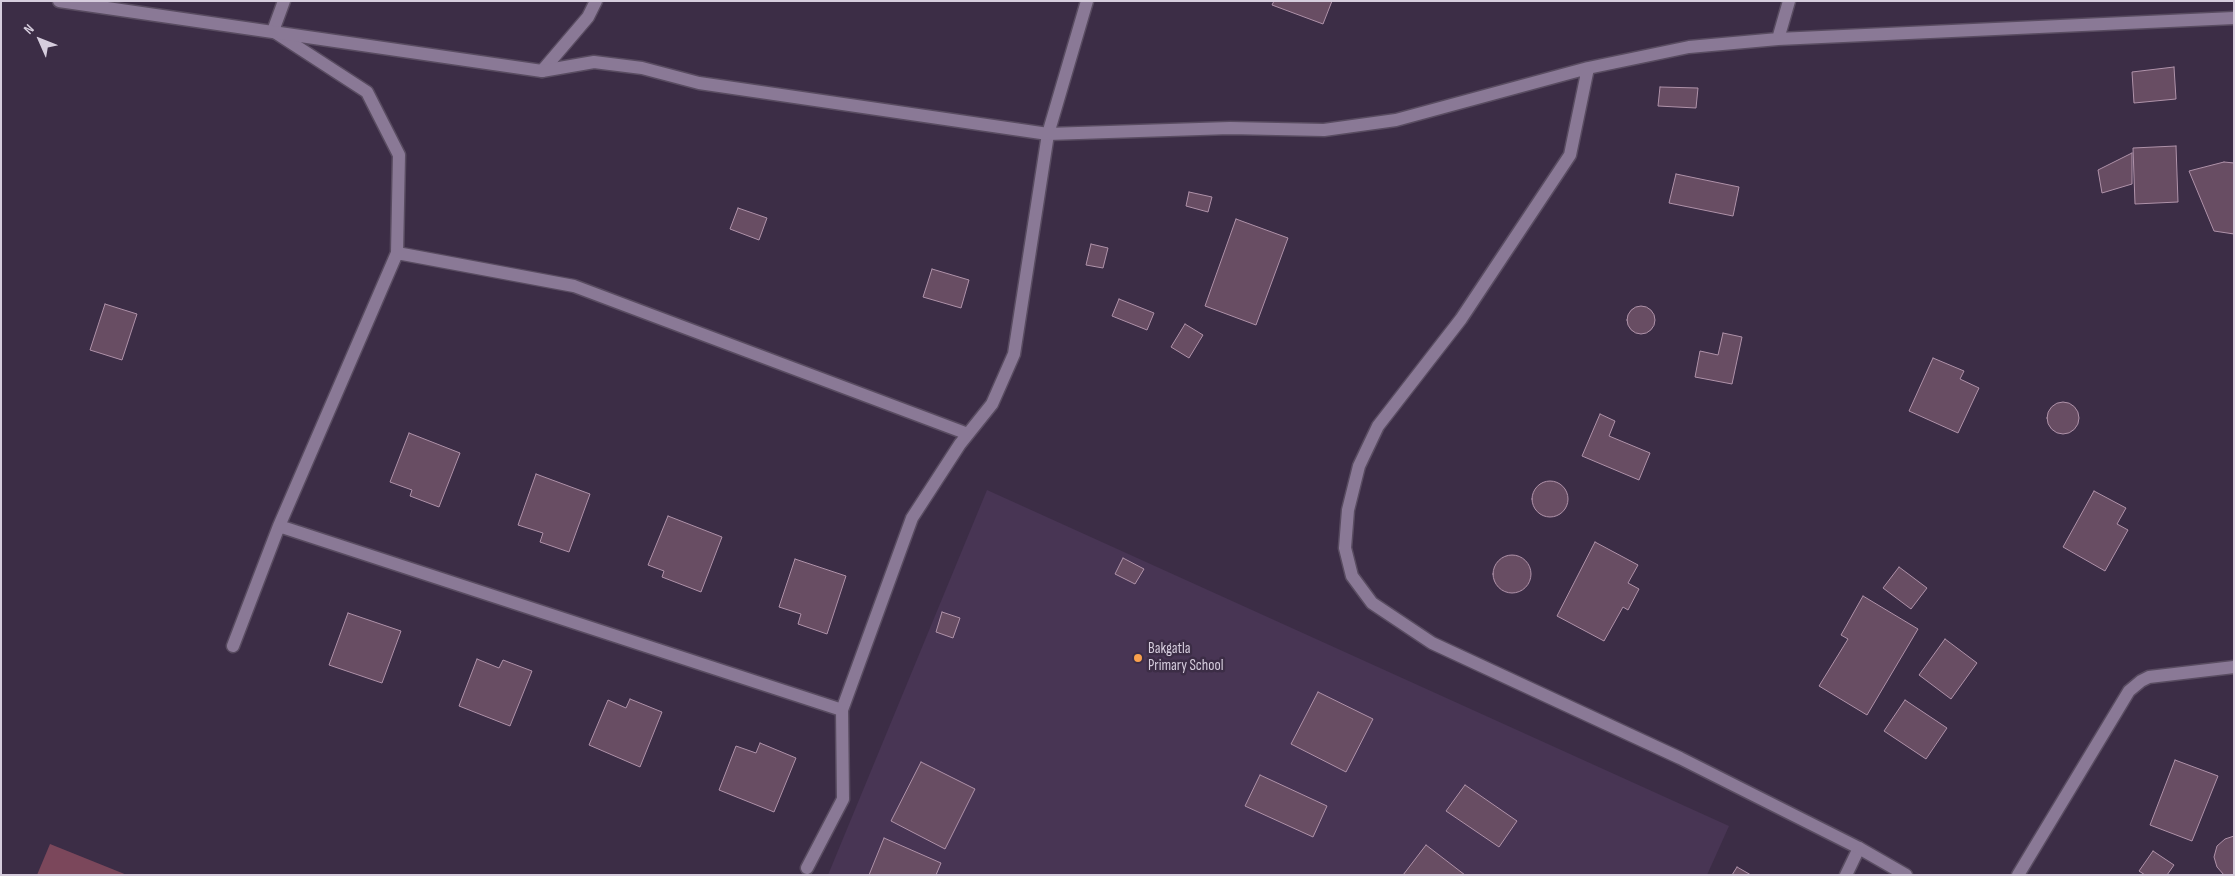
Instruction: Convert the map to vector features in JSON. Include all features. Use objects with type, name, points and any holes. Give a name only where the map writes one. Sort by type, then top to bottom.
[{"type":"street","points":[[59,1],[542,71],[594,62],[642,68],[699,83],[1048,134],[1230,128],[1324,130],[1396,120],[1588,68],[1689,47],[1778,39],[2234,18]]},
{"type":"street","points":[[273,31],[284,1]]},
{"type":"street","points":[[542,71],[588,17],[596,1]]},
{"type":"street","points":[[807,868],[843,799],[842,710],[912,518],[968,434],[992,404],[1014,354],[1048,134],[1087,1]]},
{"type":"street","points":[[1778,39],[1789,1]]},
{"type":"street","points":[[232,646],[279,526],[397,253],[399,155],[368,92],[273,31]]},
{"type":"street","points":[[1588,68],[1570,155],[1460,319],[1378,426],[1359,466],[1348,510],[1345,548],[1352,576],[1372,603],[1432,643],[1680,758],[1859,848],[1906,875]]},
{"type":"street","points":[[397,253],[574,286],[968,434]]},
{"type":"street","points":[[279,526],[842,710]]},
{"type":"street","points":[[2018,875],[2129,691],[2149,677],[2234,667]]},
{"type":"street","points":[[1846,875],[1859,848]]},
{"type":"shaded area","name":"Bakgatla Primary School","points":[[987,490],[1729,826],[1707,875],[828,875]]},
{"type":"shaded area","points":[[50,844],[127,875],[37,875]]},
{"type":"building","points":[[1274,1],[1332,1],[1323,24],[1272,5]]},
{"type":"building","points":[[2174,67],[2176,99],[2134,103],[2132,72]]},
{"type":"building","points":[[1660,87],[1698,88],[1696,108],[1658,106]]},
{"type":"building","points":[[2176,146],[2178,202],[2135,204],[2133,148]]},
{"type":"building","points":[[2132,153],[2132,184],[2102,193],[2098,170]]},
{"type":"building","points":[[2224,162],[2234,163],[2234,234],[2214,231],[2189,171]]},
{"type":"building","points":[[1676,174],[1739,187],[1733,216],[1669,203]]},
{"type":"building","points":[[1189,192],[1212,197],[1208,212],[1186,206]]},
{"type":"building","points":[[738,208],[767,218],[759,240],[730,229]]},
{"type":"building","points":[[1236,219],[1288,238],[1256,325],[1205,306]]},
{"type":"building","points":[[1091,244],[1108,248],[1103,268],[1086,265]]},
{"type":"building","points":[[932,269],[969,280],[961,308],[923,297]]},
{"type":"building","points":[[1119,299],[1154,313],[1147,330],[1112,316]]},
{"type":"building","points":[[105,304],[137,314],[122,360],[90,350]]},
{"type":"building","points":[[1641,306],[1651,310],[1655,320],[1651,330],[1641,334],[1631,330],[1627,320],[1631,310]]},
{"type":"building","points":[[1185,324],[1203,335],[1189,358],[1171,347]]},
{"type":"building","points":[[1723,333],[1742,337],[1732,384],[1695,377],[1700,351],[1718,355]]},
{"type":"building","points":[[1933,358],[1964,371],[1960,379],[1979,388],[1958,433],[1909,411]]},
{"type":"building","points":[[2063,402],[2075,406],[2079,418],[2075,430],[2063,434],[2051,430],[2047,418],[2051,406]]},
{"type":"building","points":[[1600,414],[1615,421],[1609,436],[1650,453],[1639,480],[1582,456]]},
{"type":"building","points":[[409,433],[460,453],[439,507],[410,496],[412,490],[390,482]]},
{"type":"building","points":[[536,474],[590,494],[569,552],[540,542],[543,533],[518,525]]},
{"type":"building","points":[[1550,481],[1557,482],[1563,486],[1567,492],[1567,506],[1563,512],[1557,516],[1550,517],[1543,516],[1537,512],[1533,506],[1532,499],[1533,492],[1537,486],[1543,482]]},
{"type":"building","points":[[2094,491],[2126,508],[2117,524],[2128,530],[2105,571],[2063,547]]},
{"type":"building","points":[[668,516],[722,537],[701,592],[662,577],[664,571],[648,565]]},
{"type":"building","points":[[1595,542],[1638,565],[1628,583],[1639,589],[1628,610],[1623,607],[1604,641],[1557,616]]},
{"type":"building","points":[[1512,555],[1526,560],[1531,574],[1526,588],[1512,593],[1498,588],[1493,574],[1498,560]]},
{"type":"building","points":[[1123,558],[1144,569],[1135,584],[1115,574]]},
{"type":"building","points":[[795,559],[846,576],[827,634],[798,624],[801,614],[779,607]]},
{"type":"building","points":[[1899,567],[1927,588],[1911,609],[1883,588]]},
{"type":"building","points":[[1863,596],[1918,629],[1867,715],[1819,686],[1848,639],[1841,635]]},
{"type":"building","points":[[942,612],[960,618],[953,638],[936,632]]},
{"type":"building","points":[[348,613],[401,631],[382,683],[329,665]]},
{"type":"building","points":[[1945,639],[1977,663],[1951,699],[1919,675]]},
{"type":"building","points":[[477,659],[499,668],[503,660],[532,671],[510,726],[459,706]]},
{"type":"building","points":[[1318,692],[1373,719],[1346,772],[1291,744]]},
{"type":"building","points":[[630,699],[662,712],[640,767],[589,745],[608,700],[626,708]]},
{"type":"building","points":[[1905,700],[1947,728],[1926,759],[1884,731]]},
{"type":"building","points":[[760,743],[796,758],[774,812],[719,790],[736,746],[756,753]]},
{"type":"building","points":[[2175,760],[2218,776],[2192,841],[2150,825]]},
{"type":"building","points":[[921,762],[975,789],[945,849],[891,821]]},
{"type":"building","points":[[1260,775],[1327,806],[1313,837],[1245,806]]},
{"type":"building","points":[[1465,785],[1517,821],[1499,847],[1446,811]]},
{"type":"building","points":[[2234,836],[2234,875],[2224,875],[2217,867],[2214,857],[2217,846],[2225,839]]},
{"type":"building","points":[[884,838],[941,863],[936,875],[869,875]]},
{"type":"building","points":[[1426,845],[1465,875],[1403,875]]},
{"type":"building","points":[[2153,851],[2174,865],[2167,875],[2145,875],[2139,871]]},
{"type":"building","points":[[1737,867],[1751,875],[1732,875]]},
{"type":"place","name":"Bakgatla Primary School","points":[[1138,658]]}]
